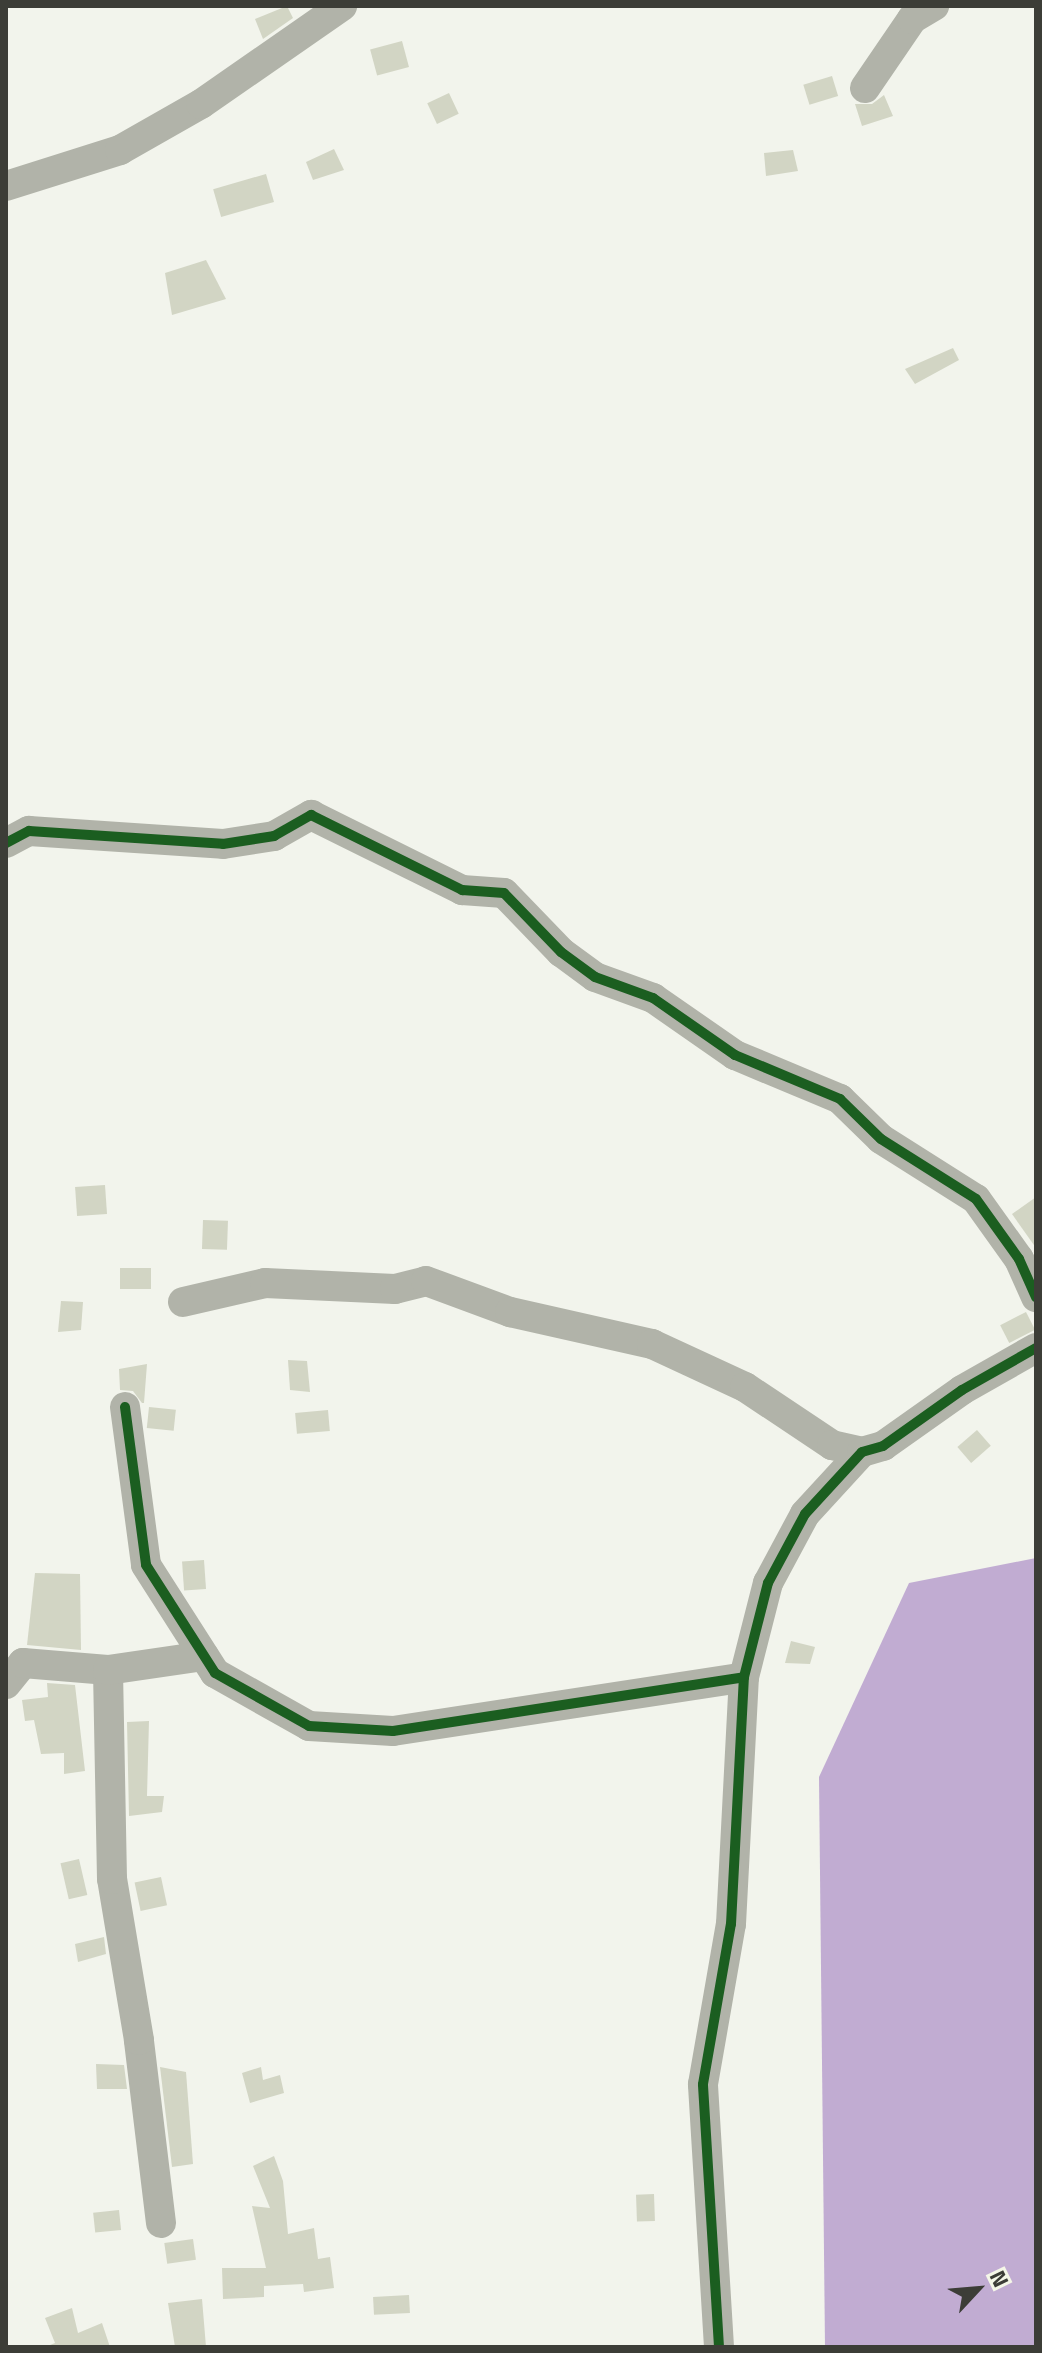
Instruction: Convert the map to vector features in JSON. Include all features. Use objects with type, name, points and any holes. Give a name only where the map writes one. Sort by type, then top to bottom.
[{"type":"street","points":[[6,186],[120,150],[271,58],[342,6]]},
{"type":"street","points":[[865,88],[912,19],[934,6]]},
{"type":"street","points":[[6,843],[29,831],[223,844],[274,836],[311,815],[462,890],[504,893],[561,952],[595,977],[653,998],[735,1055],[840,1099],[881,1139],[976,1199],[1019,1259],[1036,1297]]},
{"type":"street","points":[[183,1302],[265,1283],[395,1289],[426,1281],[510,1312],[652,1344],[745,1387],[832,1445],[862,1452],[883,1446],[962,1390],[1036,1348]]},
{"type":"street","points":[[125,1407],[146,1565],[215,1673],[309,1726],[393,1731],[744,1677]]},
{"type":"street","points":[[719,2347],[703,2084],[731,1924],[744,1677],[768,1583],[805,1514],[862,1452]]},
{"type":"street","points":[[6,1684],[23,1663],[108,1670],[204,1656]]},
{"type":"street","points":[[108,1670],[112,1879],[139,2040],[161,2223]]},
{"type":"shaded area","points":[[1036,1558],[1036,2347],[825,2347],[819,1777],[909,1583]]},
{"type":"building","points":[[287,6],[293,18],[263,39],[255,19]]},
{"type":"building","points":[[402,41],[409,67],[377,76],[370,50]]},
{"type":"building","points":[[832,76],[838,96],[809,105],[803,85]]},
{"type":"building","points":[[449,93],[459,114],[437,124],[427,103]]},
{"type":"building","points":[[884,95],[893,116],[862,126],[855,104],[872,104]]},
{"type":"building","points":[[334,149],[344,170],[313,180],[306,162]]},
{"type":"building","points":[[793,150],[798,171],[766,176],[764,153]]},
{"type":"building","points":[[266,174],[274,202],[221,217],[213,189]]},
{"type":"building","points":[[206,260],[226,299],[172,315],[165,273]]},
{"type":"building","points":[[953,348],[959,360],[915,384],[905,369]]},
{"type":"building","points":[[105,1185],[107,1214],[77,1216],[75,1187]]},
{"type":"building","points":[[1036,1197],[1036,1248],[1012,1214]]},
{"type":"building","points":[[203,1220],[228,1221],[227,1250],[202,1249]]},
{"type":"building","points":[[120,1268],[151,1268],[151,1289],[120,1289]]},
{"type":"building","points":[[61,1301],[83,1302],[81,1330],[58,1332]]},
{"type":"building","points":[[1026,1312],[1035,1330],[1009,1343],[1000,1325]]},
{"type":"building","points":[[288,1360],[307,1361],[310,1392],[290,1390]]},
{"type":"building","points":[[147,1364],[142,1403],[133,1391],[120,1390],[119,1369]]},
{"type":"building","points":[[149,1407],[176,1410],[174,1431],[147,1428]]},
{"type":"building","points":[[328,1410],[330,1431],[297,1434],[295,1413]]},
{"type":"building","points":[[977,1430],[991,1446],[971,1463],[957,1447]]},
{"type":"building","points":[[204,1560],[206,1589],[184,1590],[182,1562]]},
{"type":"building","points":[[35,1573],[80,1574],[81,1650],[27,1645]]},
{"type":"building","points":[[791,1641],[815,1647],[810,1664],[785,1663]]},
{"type":"building","points":[[47,1683],[75,1685],[85,1771],[64,1774],[64,1753],[41,1754],[34,1720],[25,1721],[22,1700],[48,1697]]},
{"type":"building","points":[[149,1721],[147,1796],[164,1796],[162,1812],[129,1816],[127,1722]]},
{"type":"building","points":[[79,1859],[87,1895],[69,1899],[60,1863]]},
{"type":"building","points":[[161,1877],[167,1905],[141,1911],[135,1883]]},
{"type":"building","points":[[104,1937],[106,1954],[78,1962],[75,1944]]},
{"type":"building","points":[[96,2064],[124,2065],[127,2089],[97,2089]]},
{"type":"building","points":[[160,2067],[186,2072],[193,2164],[172,2167]]},
{"type":"building","points":[[261,2067],[263,2080],[280,2075],[284,2093],[250,2103],[242,2073]]},
{"type":"building","points":[[274,2156],[283,2181],[288,2234],[314,2228],[318,2259],[330,2257],[334,2288],[304,2292],[303,2284],[264,2286],[264,2297],[223,2299],[222,2268],[266,2268],[252,2206],[270,2208],[253,2166]]},
{"type":"building","points":[[654,2194],[655,2221],[637,2222],[636,2195]]},
{"type":"building","points":[[119,2210],[121,2230],[95,2233],[93,2213]]},
{"type":"building","points":[[193,2239],[196,2260],[167,2264],[164,2243]]},
{"type":"building","points":[[409,2295],[410,2313],[374,2315],[373,2297]]},
{"type":"building","points":[[202,2299],[206,2347],[175,2347],[168,2303]]},
{"type":"building","points":[[72,2308],[78,2333],[102,2323],[110,2347],[45,2347],[55,2343],[45,2318]]},
{"type":"cycle path","points":[[6,843],[29,831],[223,844],[274,836],[311,815],[462,890],[504,893],[561,952],[595,977],[653,998],[735,1055],[840,1099],[881,1139],[976,1199],[1019,1259],[1036,1297]]},
{"type":"cycle path","points":[[719,2347],[703,2084],[731,1924],[744,1677],[768,1583],[805,1514],[862,1452],[883,1446],[962,1390],[1036,1348]]},
{"type":"cycle path","points":[[125,1407],[146,1565],[215,1673],[309,1726],[393,1731],[744,1677]]}]
